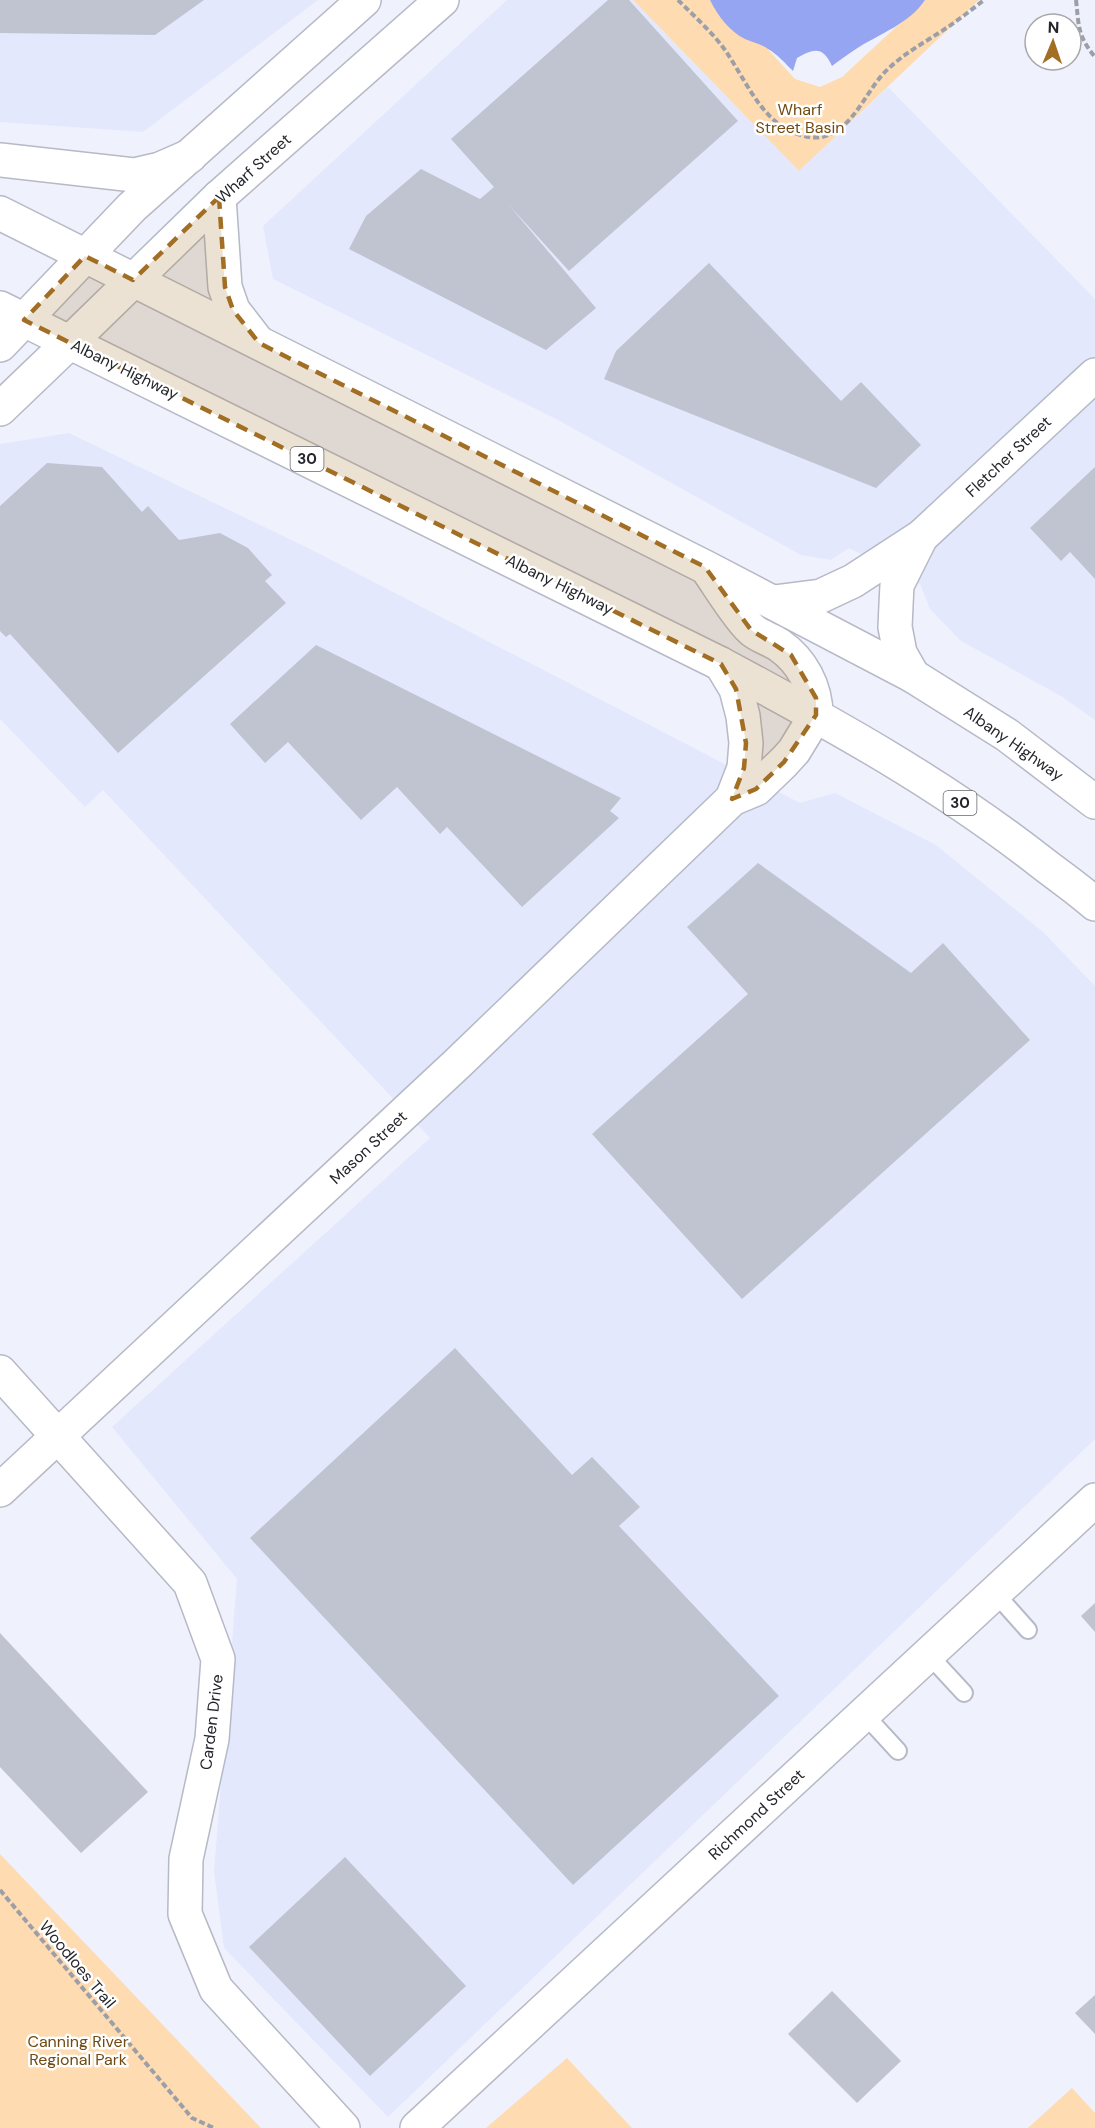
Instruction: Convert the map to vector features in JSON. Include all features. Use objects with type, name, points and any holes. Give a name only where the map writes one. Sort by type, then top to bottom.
[{"type":"main road","points":[[0,345],[12,314],[85,256],[132,207],[364,0]]},
{"type":"main road","name":"Wharf Street","points":[[70,342],[219,197],[437,1]]},
{"type":"main road","points":[[0,160],[134,175],[160,169],[190,156]]},
{"type":"main road","points":[[219,197],[225,287],[233,310],[259,343]]},
{"type":"main road","name":"Albany Highway","points":[[0,213],[705,567],[913,676],[1007,735],[1095,802]]},
{"type":"main road","name":"Albany Highway","points":[[12,314],[721,664],[816,715],[897,761],[1002,832],[1095,904]]},
{"type":"main road","points":[[0,409],[70,342]]},
{"type":"main road","name":"Fletcher Street","points":[[774,602],[821,596],[853,581],[922,536],[1095,375]]},
{"type":"main road","name":"Fletcher Street","points":[[913,676],[900,653],[895,627],[896,595],[897,585],[922,536]]},
{"type":"main road","points":[[705,567],[751,630],[778,644],[791,655],[807,676],[816,698],[816,715]]},
{"type":"main road","name":"Mason Street","points":[[721,664],[736,689],[743,716],[746,743],[744,768],[732,799]]},
{"type":"main road","name":"Mason Street","points":[[0,1490],[458,1063],[732,799],[756,789],[794,751],[816,715]]},
{"type":"main road","name":"Carden Drive","points":[[0,1372],[190,1583],[218,1659],[212,1739],[186,1859],[185,1914],[216,1989],[343,2128]]},
{"type":"main road","name":"Richmond Street","points":[[417,2128],[1095,1500]]},
{"type":"lane","points":[[995,1593],[1028,1630]]},
{"type":"lane","points":[[928,1654],[964,1693]]},
{"type":"lane","points":[[864,1714],[898,1751]]},
{"type":"path","points":[[678,0],[723,47],[763,108],[776,121],[796,133],[809,137],[823,136],[845,123],[859,108],[886,70],[984,0]]},
{"type":"path","points":[[1076,0],[1079,33],[1083,43],[1095,57]]},
{"type":"path","name":"Woodloes Trail","points":[[0,1890],[192,2118],[214,2128]]},
{"type":"highlighted area","points":[[219,197],[225,287],[233,310],[259,343],[705,567],[751,630],[791,655],[816,698],[816,715],[784,762],[756,789],[732,799],[744,768],[746,743],[736,689],[721,664],[24,320],[85,256],[133,280]]},
{"type":"shaded area","points":[[0,0],[318,0],[143,132],[0,122]]},
{"type":"shaded area","points":[[507,0],[633,0],[799,171],[888,87],[1095,299],[1095,720],[1061,696],[961,641],[930,609],[920,584],[849,548],[831,560],[801,555],[558,420],[273,279],[263,226]]},
{"type":"shaded area","points":[[69,433],[312,550],[800,803],[835,793],[936,845],[1043,932],[1095,986],[1095,1439],[388,2117],[224,1948],[214,1872],[237,1579],[112,1427],[430,1138],[103,790],[85,807],[0,719],[0,444]]},
{"type":"green space","name":"Wharf Street Basin","points":[[633,0],[723,0],[795,79],[820,87],[842,77],[925,0],[979,0],[799,171]]},
{"type":"green space","name":"Canning River Regional Park","points":[[0,1854],[261,2128],[0,2128]]},
{"type":"green space","points":[[567,2058],[632,2128],[486,2128]]},
{"type":"green space","points":[[1072,2088],[1095,2113],[1095,2128],[1028,2128]]},
{"type":"water","points":[[710,0],[925,0],[911,16],[832,66],[825,55],[813,51],[797,58],[793,71],[771,51],[734,32],[720,17]]},
{"type":"building","points":[[0,0],[204,0],[155,35],[0,33]]},
{"type":"building","points":[[608,0],[629,0],[738,121],[569,271],[508,204],[596,308],[546,350],[349,249],[366,216],[421,169],[480,199],[494,187],[451,139]]},
{"type":"building","points":[[709,263],[841,401],[861,382],[921,445],[876,488],[604,379],[616,351]]},
{"type":"building","points":[[47,463],[102,467],[142,512],[148,506],[179,540],[220,533],[248,548],[272,575],[265,581],[286,603],[118,753],[10,634],[6,637],[0,631],[0,506]]},
{"type":"building","points":[[1095,467],[1095,579],[1070,552],[1061,561],[1030,528]]},
{"type":"building","points":[[316,645],[621,798],[610,811],[619,818],[522,907],[447,827],[440,834],[397,787],[361,820],[288,742],[265,763],[230,724]]},
{"type":"building","points":[[758,863],[911,973],[943,943],[1030,1040],[742,1299],[592,1134],[748,994],[687,927]]},
{"type":"building","points":[[455,1348],[572,1475],[592,1457],[640,1507],[619,1526],[779,1696],[573,1885],[250,1538]]},
{"type":"building","points":[[1095,1603],[1095,1632],[1081,1616]]},
{"type":"building","points":[[0,1633],[148,1792],[81,1853],[0,1767]]},
{"type":"building","points":[[345,1857],[466,1986],[370,2076],[249,1947]]},
{"type":"building","points":[[832,1991],[901,2061],[857,2103],[788,2034]]},
{"type":"building","points":[[1095,1995],[1095,2034],[1075,2013]]}]
